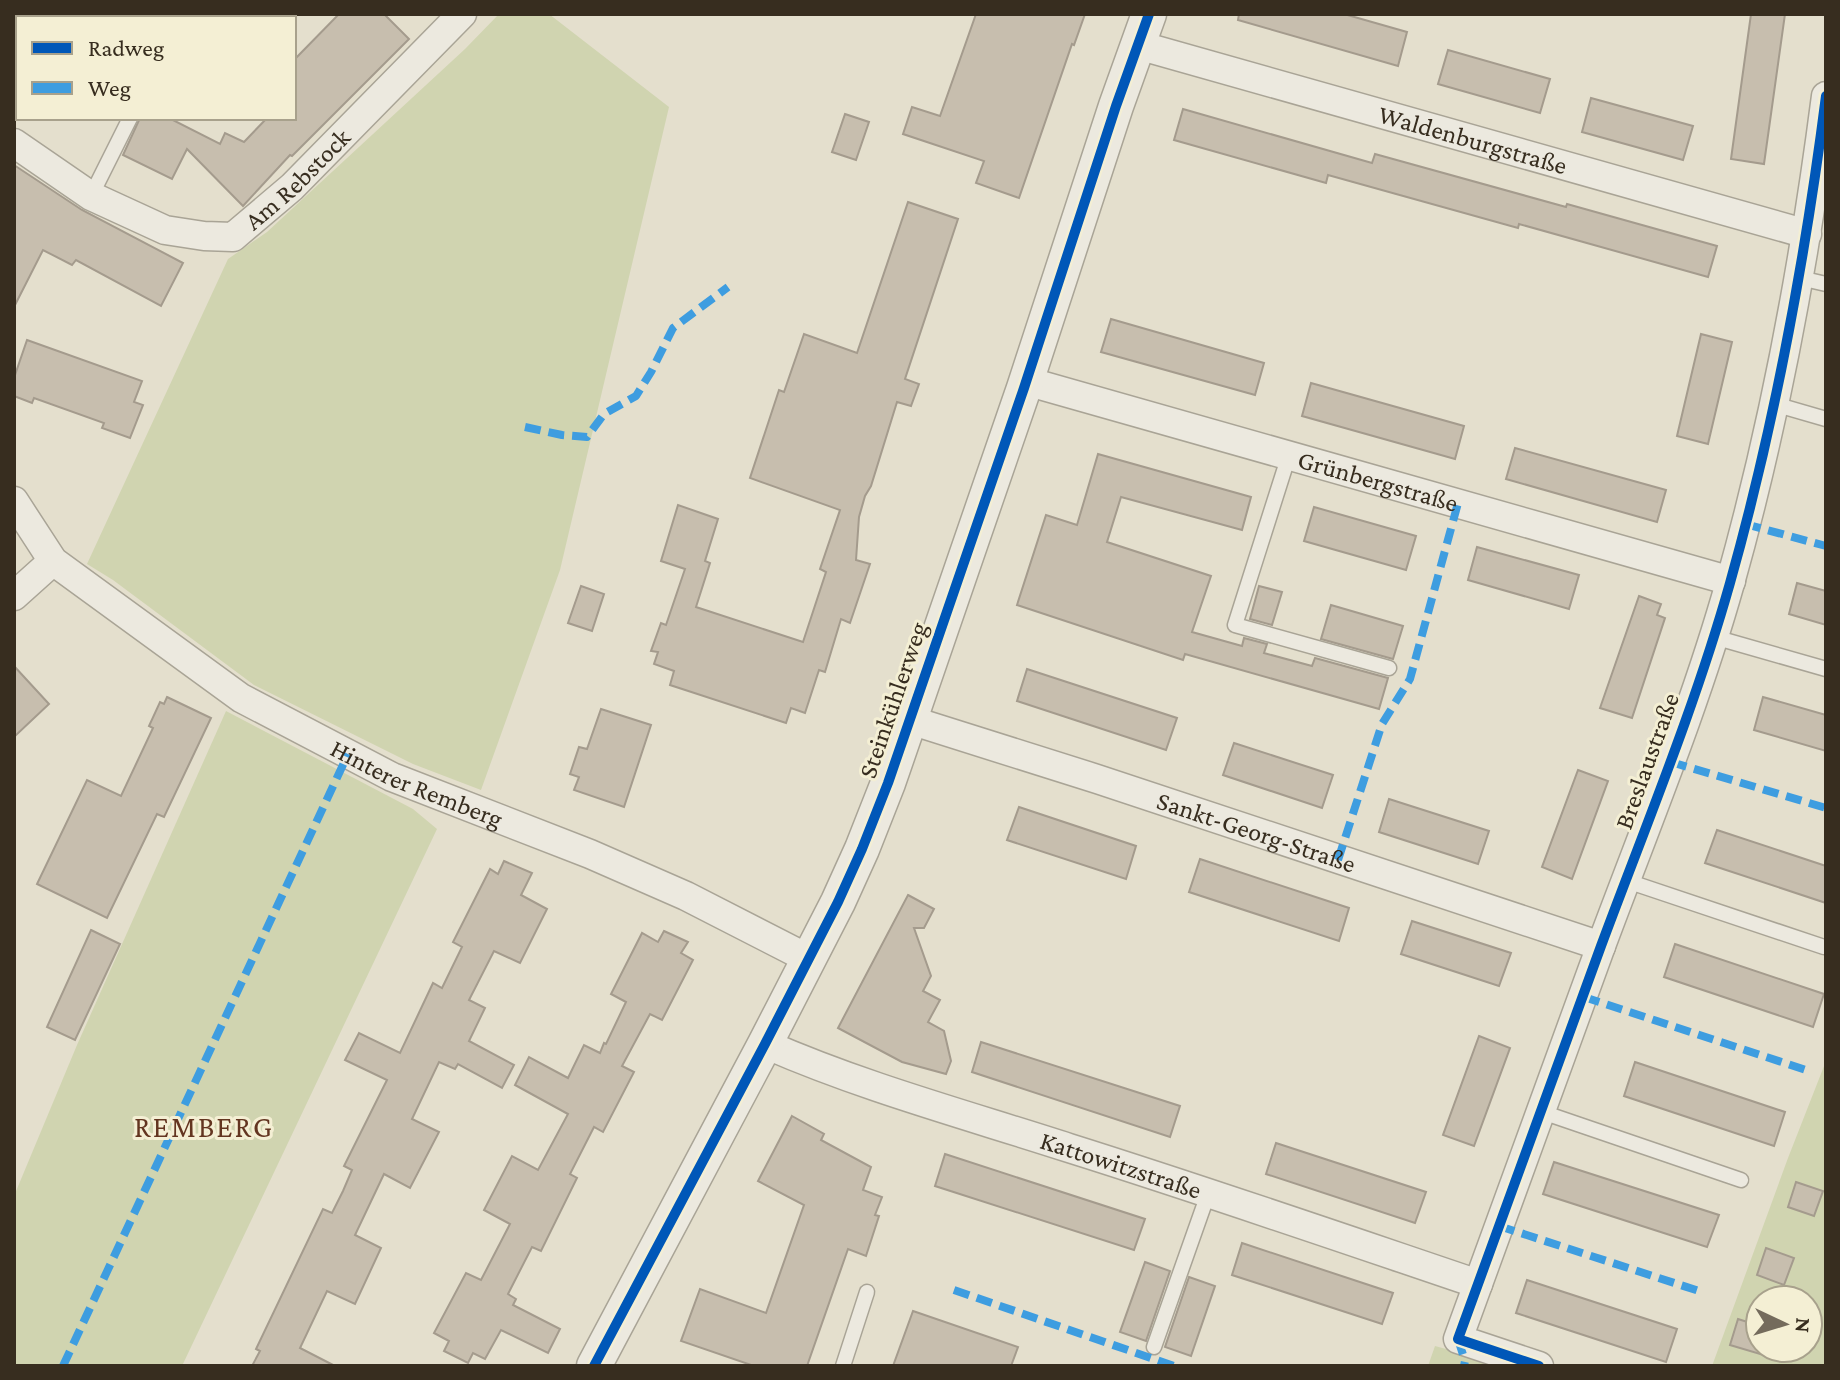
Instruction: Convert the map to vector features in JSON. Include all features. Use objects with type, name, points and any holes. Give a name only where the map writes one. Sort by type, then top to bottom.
[{"type":"street","name":"Am Rebstock","points":[[14,143],[91,196],[165,230],[233,237],[292,187],[462,14]]},
{"type":"street","name":"Waldenburgstraße","points":[[1144,30],[1807,234]]},
{"type":"street","name":"Steinkühlerweg","points":[[596,1365],[809,959],[862,849],[910,720],[1144,30]]},
{"type":"street","name":"Breslaustraße","points":[[1539,1366],[1458,1339],[1671,762],[1731,581],[1790,334],[1813,281],[1807,234],[1821,165],[1826,96]]},
{"type":"street","name":"Grünbergstraße","points":[[1026,381],[1731,581]]},
{"type":"street","name":"Hinterer Remberg","points":[[14,501],[53,561],[241,698],[392,777],[590,854],[686,896],[809,959]]},
{"type":"street","points":[[14,596],[53,561]]},
{"type":"street","name":"Sankt-Georg-Straße","points":[[910,720],[1601,946]]},
{"type":"street","name":"Kattowitzstraße","points":[[765,1044],[833,1073],[892,1093],[1021,1132],[1478,1284]]},
{"type":"lane","points":[[91,196],[129,120]]},
{"type":"lane","points":[[1774,404],[1826,419]]},
{"type":"lane","points":[[1289,455],[1235,625],[1389,668]]},
{"type":"lane","points":[[1714,637],[1826,669]]},
{"type":"lane","points":[[1627,881],[1824,947]]},
{"type":"lane","points":[[1542,1112],[1741,1180]]},
{"type":"lane","points":[[1154,1347],[1208,1194]]},
{"type":"lane","points":[[843,1366],[867,1292]]},
{"type":"green space","points":[[159,14],[244,14],[244,16]]},
{"type":"green space","points":[[499,14],[549,14],[669,107],[560,570],[481,790],[413,764],[254,685],[87,564],[228,259],[267,232]]},
{"type":"green space","points":[[226,711],[413,809],[437,829],[182,1366],[14,1366],[14,1196],[77,1045]]},
{"type":"green space","points":[[1826,1061],[1826,1366],[1712,1366],[1788,1158]]},
{"type":"green space","points":[[1435,1346],[1508,1366],[1428,1366]]},
{"type":"building","points":[[339,14],[384,14],[409,39],[290,155],[243,206],[187,149],[172,179],[123,155],[139,120],[173,120],[220,144],[225,133],[244,142],[265,120],[296,120],[296,58]]},
{"type":"building","points":[[976,14],[1085,14],[1019,198],[976,183],[984,161],[903,134],[912,107],[940,116]]},
{"type":"building","points":[[1239,14],[1344,14],[1407,32],[1398,66],[1238,20]]},
{"type":"building","points":[[1751,14],[1785,14],[1764,164],[1731,159]]},
{"type":"building","points":[[1448,50],[1550,79],[1540,113],[1438,84]]},
{"type":"building","points":[[1591,98],[1693,126],[1683,160],[1582,132]]},
{"type":"building","points":[[1183,109],[1372,163],[1375,154],[1717,246],[1708,277],[1328,175],[1326,183],[1174,140]]},
{"type":"building","points":[[845,114],[869,122],[856,160],[832,152]]},
{"type":"building","points":[[14,165],[82,210],[183,263],[161,306],[76,260],[72,265],[43,250],[14,307]]},
{"type":"building","points":[[908,202],[958,219],[905,379],[919,384],[911,406],[897,402],[859,517],[856,560],[870,564],[850,623],[841,619],[825,672],[819,670],[805,713],[791,708],[786,723],[670,685],[674,671],[654,664],[658,652],[651,651],[661,623],[666,625],[685,569],[661,561],[678,505],[718,519],[705,561],[710,563],[696,607],[803,642],[826,572],[820,569],[840,510],[750,478],[779,390],[784,392],[804,334],[857,353]]},
{"type":"building","points":[[1111,319],[1264,363],[1255,395],[1101,352]]},
{"type":"building","points":[[1701,334],[1732,342],[1708,444],[1677,436]]},
{"type":"building","points":[[27,340],[142,381],[134,402],[143,405],[130,438],[102,428],[104,423],[34,398],[32,403],[14,396],[14,378]]},
{"type":"building","points":[[1311,383],[1464,426],[1455,459],[1302,416]]},
{"type":"building","points":[[1515,448],[1666,490],[1657,522],[1506,479]]},
{"type":"building","points":[[1098,454],[1251,497],[1242,530],[1121,497],[1107,542],[1211,576],[1192,632],[1242,646],[1244,638],[1267,644],[1264,653],[1312,666],[1315,658],[1388,678],[1379,709],[1185,654],[1183,660],[1017,605],[1046,515],[1077,525]]},
{"type":"building","points":[[1314,507],[1416,536],[1406,570],[1304,541]]},
{"type":"building","points":[[1477,547],[1579,575],[1569,609],[1468,580]]},
{"type":"building","points":[[1797,583],[1826,591],[1826,625],[1789,614]]},
{"type":"building","points":[[581,586],[604,594],[592,631],[568,623]]},
{"type":"building","points":[[1259,586],[1282,592],[1272,625],[1250,619]]},
{"type":"building","points":[[1639,596],[1661,604],[1657,615],[1665,618],[1632,718],[1600,708]]},
{"type":"building","points":[[1331,605],[1403,626],[1393,659],[1321,639]]},
{"type":"building","points":[[14,666],[49,704],[14,737]]},
{"type":"building","points":[[1027,669],[1177,718],[1166,750],[1017,701]]},
{"type":"building","points":[[167,697],[211,718],[164,817],[157,814],[107,918],[37,884],[87,780],[121,796],[153,728],[149,726],[160,702],[164,704]]},
{"type":"building","points":[[1763,697],[1826,715],[1826,751],[1754,730]]},
{"type":"building","points":[[601,709],[651,725],[624,807],[574,790],[579,777],[570,774],[579,747],[587,749]]},
{"type":"building","points":[[1234,743],[1333,775],[1322,808],[1223,775]]},
{"type":"building","points":[[1578,770],[1608,781],[1572,879],[1542,867]]},
{"type":"building","points":[[1389,799],[1489,831],[1478,864],[1379,832]]},
{"type":"building","points":[[1019,807],[1136,846],[1126,879],[1007,840]]},
{"type":"building","points":[[1717,830],[1826,866],[1826,903],[1705,863]]},
{"type":"building","points":[[1200,859],[1349,908],[1339,941],[1189,892]]},
{"type":"building","points":[[504,861],[532,873],[521,895],[547,909],[520,963],[494,951],[469,1000],[485,1008],[469,1041],[514,1065],[502,1088],[458,1064],[455,1069],[439,1062],[412,1119],[439,1132],[410,1188],[384,1174],[355,1235],[381,1248],[355,1304],[327,1291],[300,1348],[335,1366],[252,1366],[260,1351],[256,1349],[323,1209],[332,1213],[343,1191],[352,1170],[344,1166],[387,1080],[345,1060],[359,1033],[400,1053],[433,983],[442,988],[462,947],[453,942],[490,869],[498,874]]},
{"type":"building","points":[[908,895],[934,909],[924,928],[914,928],[931,976],[923,991],[940,1000],[928,1022],[944,1031],[951,1061],[946,1074],[902,1062],[838,1028]]},
{"type":"building","points":[[1412,921],[1511,953],[1499,986],[1401,954]]},
{"type":"building","points":[[91,930],[120,944],[75,1040],[47,1027]]},
{"type":"building","points":[[664,931],[688,942],[681,953],[693,960],[662,1020],[650,1014],[622,1066],[634,1072],[603,1132],[594,1127],[570,1174],[577,1178],[541,1251],[532,1247],[508,1294],[516,1299],[513,1305],[560,1329],[548,1353],[501,1330],[485,1359],[473,1353],[468,1363],[444,1351],[449,1341],[434,1333],[466,1273],[481,1280],[510,1224],[484,1210],[512,1156],[538,1170],[568,1114],[515,1085],[529,1057],[568,1078],[584,1045],[600,1053],[626,1002],[611,994],[642,933],[658,942]]},
{"type":"building","points":[[1675,944],[1824,994],[1813,1027],[1664,977]]},
{"type":"building","points":[[1479,1036],[1510,1048],[1474,1146],[1443,1135]]},
{"type":"building","points":[[981,1042],[1180,1106],[1170,1137],[972,1072]]},
{"type":"building","points":[[1635,1062],[1785,1112],[1774,1146],[1624,1096]]},
{"type":"building","points":[[792,1116],[824,1134],[821,1140],[871,1167],[863,1190],[882,1197],[866,1256],[848,1249],[807,1366],[754,1366],[681,1341],[700,1289],[766,1313],[804,1205],[758,1181]]},
{"type":"building","points":[[1276,1143],[1426,1192],[1415,1223],[1266,1174]]},
{"type":"building","points":[[945,1154],[1145,1219],[1134,1250],[935,1186]]},
{"type":"building","points":[[1554,1162],[1719,1215],[1707,1247],[1543,1194]]},
{"type":"building","points":[[1796,1182],[1823,1191],[1814,1216],[1788,1207]]},
{"type":"building","points":[[1242,1243],[1393,1293],[1382,1324],[1232,1275]]},
{"type":"building","points":[[1766,1248],[1794,1258],[1784,1284],[1757,1275]]},
{"type":"building","points":[[1145,1262],[1170,1271],[1146,1341],[1120,1332]]},
{"type":"building","points":[[1189,1277],[1215,1286],[1191,1356],[1165,1347]]},
{"type":"building","points":[[1527,1280],[1677,1329],[1666,1362],[1516,1313]]},
{"type":"building","points":[[913,1311],[1018,1347],[1011,1366],[893,1366]]},
{"type":"building","points":[[1738,1319],[1744,1321],[1744,1349],[1730,1345]]},
{"type":"marked path","points":[[525,427],[587,437],[604,414],[636,396],[673,328],[728,287]]},
{"type":"marked path","points":[[1338,860],[1382,724],[1410,679],[1458,503]]},
{"type":"marked path","points":[[1745,524],[1826,546]]},
{"type":"marked path","points":[[63,1366],[348,754]]},
{"type":"marked path","points":[[1671,762],[1826,808]]},
{"type":"marked path","points":[[1584,997],[1809,1071]]},
{"type":"marked path","points":[[1499,1226],[1702,1292]]},
{"type":"marked path","points":[[954,1290],[1174,1366]]},
{"type":"marked path","points":[[1458,1339],[1464,1366]]},
{"type":"cycle path","points":[[594,1366],[765,1044],[862,849],[888,783],[1024,388],[1149,14]]},
{"type":"cycle path","points":[[1539,1366],[1458,1339],[1686,720],[1730,583],[1775,402],[1808,219],[1826,96]]},
{"type":"district","name":"REMBERG","points":[[204,1126]]}]
